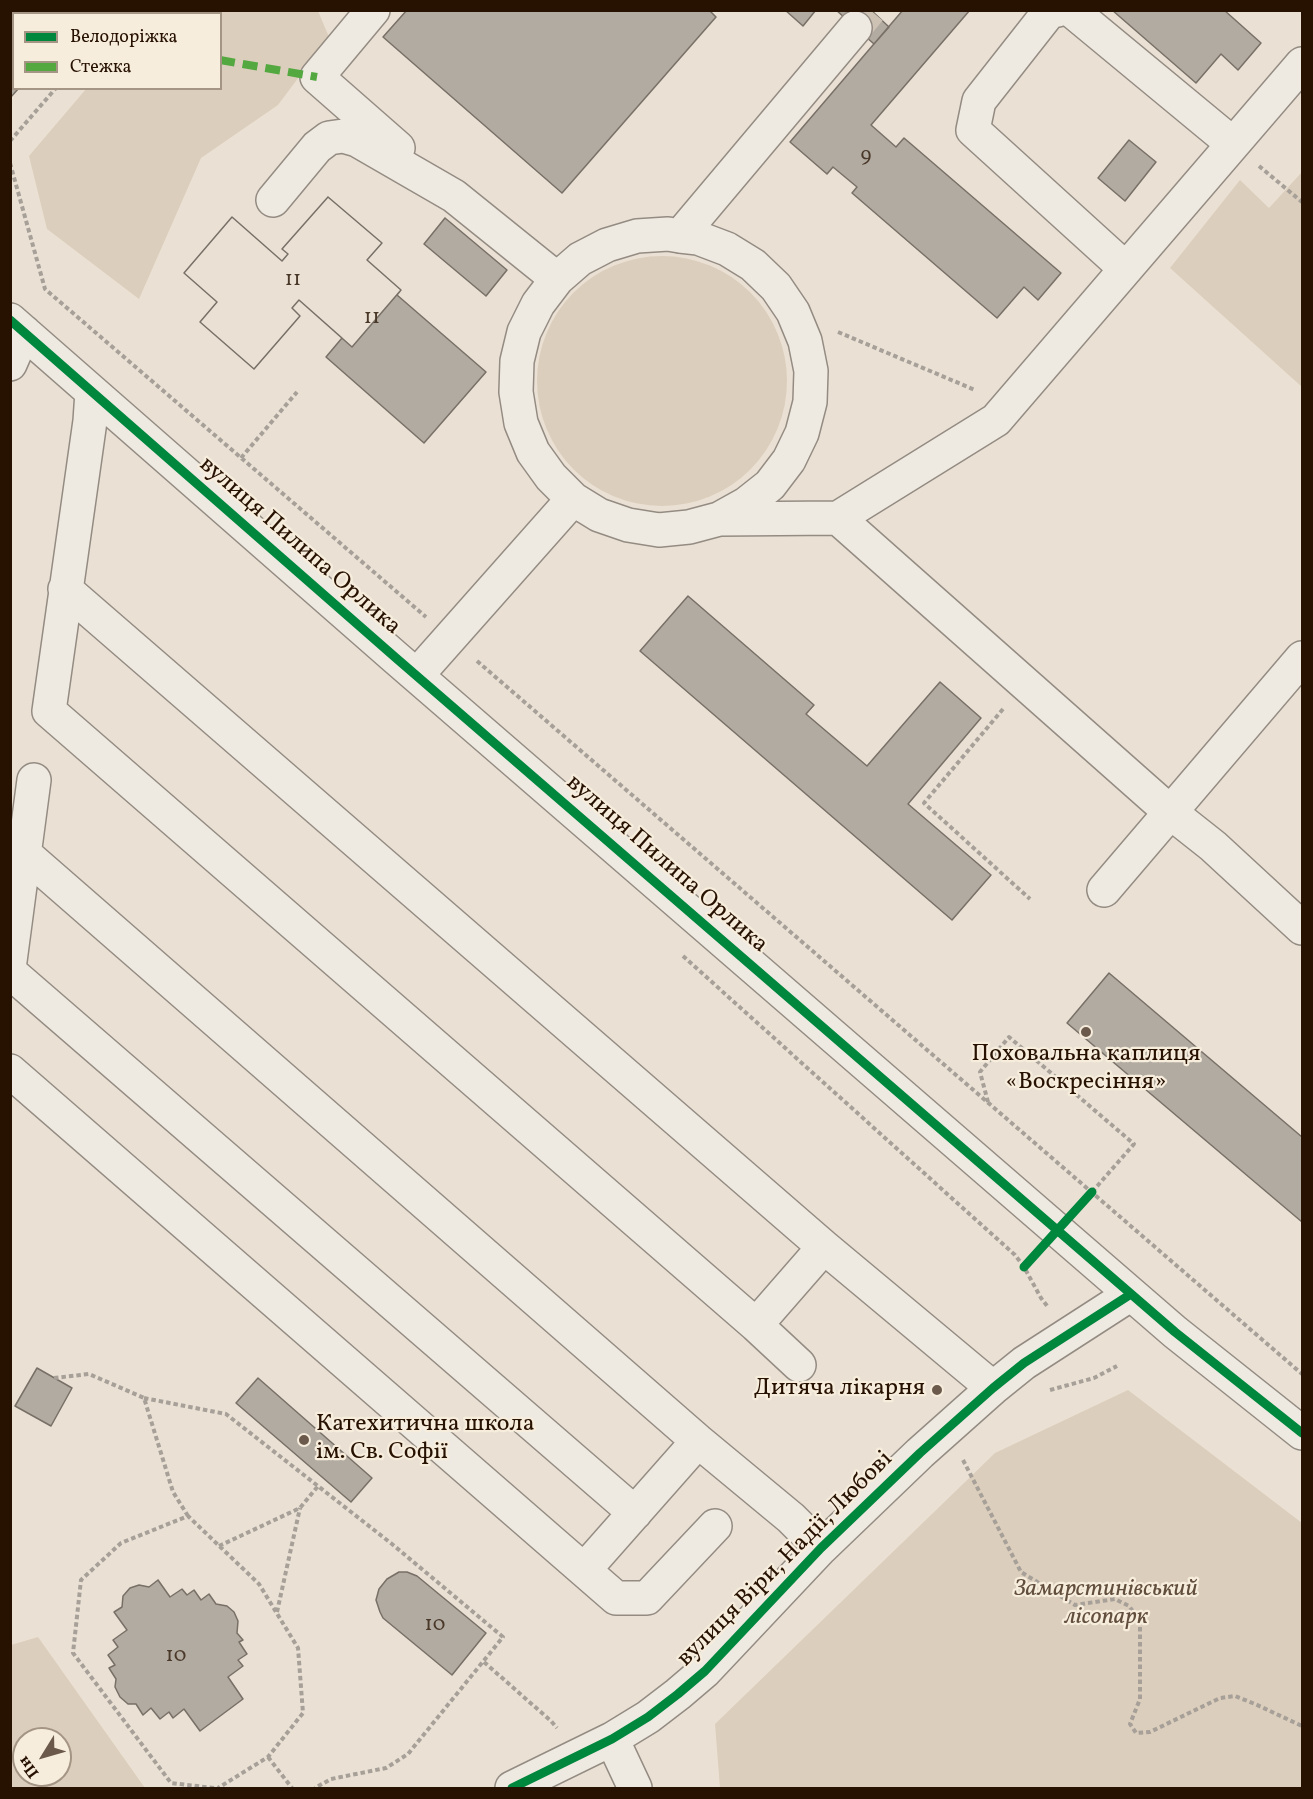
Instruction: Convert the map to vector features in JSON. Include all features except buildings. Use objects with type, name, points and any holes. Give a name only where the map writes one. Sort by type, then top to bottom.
[{"type":"street","points":[[373,10],[317,77],[454,196],[556,279]]},
{"type":"street","points":[[1058,10],[1049,12],[980,101],[973,130],[1126,269]]},
{"type":"street","points":[[1071,10],[1233,144]]},
{"type":"street","points":[[680,236],[855,28]]},
{"type":"street","points":[[719,519],[838,518],[996,420],[1302,64]]},
{"type":"street","points":[[273,200],[317,147],[329,138],[343,136],[357,140],[454,196]]},
{"type":"street","points":[[668,234],[680,236],[698,238],[727,249],[753,265],[776,287],[794,312],[805,341],[811,371],[810,402],[802,433],[789,460],[770,485],[746,504],[719,519],[689,527],[659,530],[628,525],[599,515],[573,499],[550,477],[533,452],[521,423],[516,392],[517,361],[524,332],[537,304],[556,279],[580,259],[607,245],[637,236],[668,234]]},
{"type":"street","points":[[10,364],[17,326]]},
{"type":"street","name":"вулиця Пилипа Орлика","points":[[17,326],[1175,1332],[1302,1433]]},
{"type":"street","points":[[92,392],[85,461],[49,711],[756,1325],[798,1365]]},
{"type":"street","points":[[417,675],[573,499]]},
{"type":"street","points":[[838,518],[1170,812],[1213,846],[1302,928]]},
{"type":"street","points":[[65,589],[825,1247],[993,1388]]},
{"type":"street","points":[[1104,890],[1302,658]]},
{"type":"street","points":[[10,961],[26,855],[34,780]]},
{"type":"street","points":[[26,855],[698,1441],[790,1518],[821,1548]]},
{"type":"street","points":[[10,972],[635,1513]]},
{"type":"street","points":[[10,1071],[616,1598],[647,1599],[715,1526]]},
{"type":"street","points":[[756,1325],[825,1247]]},
{"type":"street","name":"вулиця Віри, Надії, Любові","points":[[512,1788],[612,1738],[648,1717],[705,1671],[821,1548],[920,1453],[993,1388],[1024,1363],[1131,1294]]},
{"type":"street","points":[[585,1569],[698,1441]]},
{"type":"street","points":[[612,1738],[635,1788]]},
{"type":"path","points":[[10,141],[54,90]]},
{"type":"path","points":[[1233,144],[1302,202]]},
{"type":"path","points":[[10,163],[45,289],[1302,1374]]},
{"type":"path","points":[[794,312],[1009,405]]},
{"type":"path","points":[[241,458],[297,392]]},
{"type":"path","points":[[1025,684],[924,803],[1030,899]]},
{"type":"path","points":[[988,1103],[980,1072],[1009,1037],[1134,1144],[1024,1267]]},
{"type":"path","points":[[54,1378],[89,1374],[144,1398],[226,1414],[392,1544],[503,1637],[408,1754],[386,1768],[331,1779],[315,1788]]},
{"type":"path","points":[[144,1398],[173,1492],[188,1516],[259,1584],[298,1648],[303,1713],[268,1757],[216,1788],[171,1783],[73,1653],[81,1580],[121,1543],[188,1516]]},
{"type":"path","points":[[959,1451],[1021,1572],[1075,1605],[1115,1599],[1129,1606],[1140,1621],[1140,1699],[1130,1724],[1136,1733],[1150,1732],[1220,1698],[1235,1696],[1302,1726]]},
{"type":"path","points":[[219,1545],[300,1508],[318,1486]]},
{"type":"path","points":[[277,1612],[300,1508]]},
{"type":"path","points":[[484,1662],[551,1721],[563,1737]]},
{"type":"path","points":[[268,1757],[292,1788]]},
{"type":"green space","points":[[318,11],[329,37],[278,105],[201,158],[139,299],[47,229],[29,156],[85,90],[222,90],[222,12],[152,12]]},
{"type":"green space","points":[[1302,172],[1302,387],[1170,268],[1240,180],[1269,208]]},
{"type":"green space","points":[[662,256],[686,259],[710,266],[731,277],[750,293],[766,312],[777,333],[784,357],[787,381],[784,405],[777,429],[766,450],[750,469],[731,485],[710,496],[686,503],[662,506],[638,503],[614,496],[593,485],[574,469],[558,450],[547,429],[540,405],[537,381],[540,357],[547,333],[558,312],[574,293],[593,277],[614,266],[638,259]]},
{"type":"green space","name":"Замарстинівський лісопарк","points":[[1128,1390],[1302,1523],[1302,1788],[720,1788],[715,1724],[995,1453]]},
{"type":"green space","points":[[38,1637],[145,1788],[11,1788],[11,1645]]},
{"type":"tunnel","points":[[855,28],[870,10]]},
{"type":"marked path","points":[[222,60],[317,77]]},
{"type":"cycle path","points":[[10,320],[396,658],[1175,1332],[1302,1433]]},
{"type":"cycle path","points":[[1024,1267],[1092,1192]]},
{"type":"cycle path","points":[[512,1788],[612,1739],[648,1717],[678,1694],[705,1671],[821,1548],[920,1453],[993,1388],[1024,1363],[1131,1294]]},
{"type":"place","name":"Поховальна каплиця «Воскресіння»","points":[[1086,1032]]},
{"type":"place","name":"Дитяча лікарня","points":[[937,1390]]},
{"type":"place","name":"Катехитична школа ім. Св. Софії","points":[[304,1440]]}]
